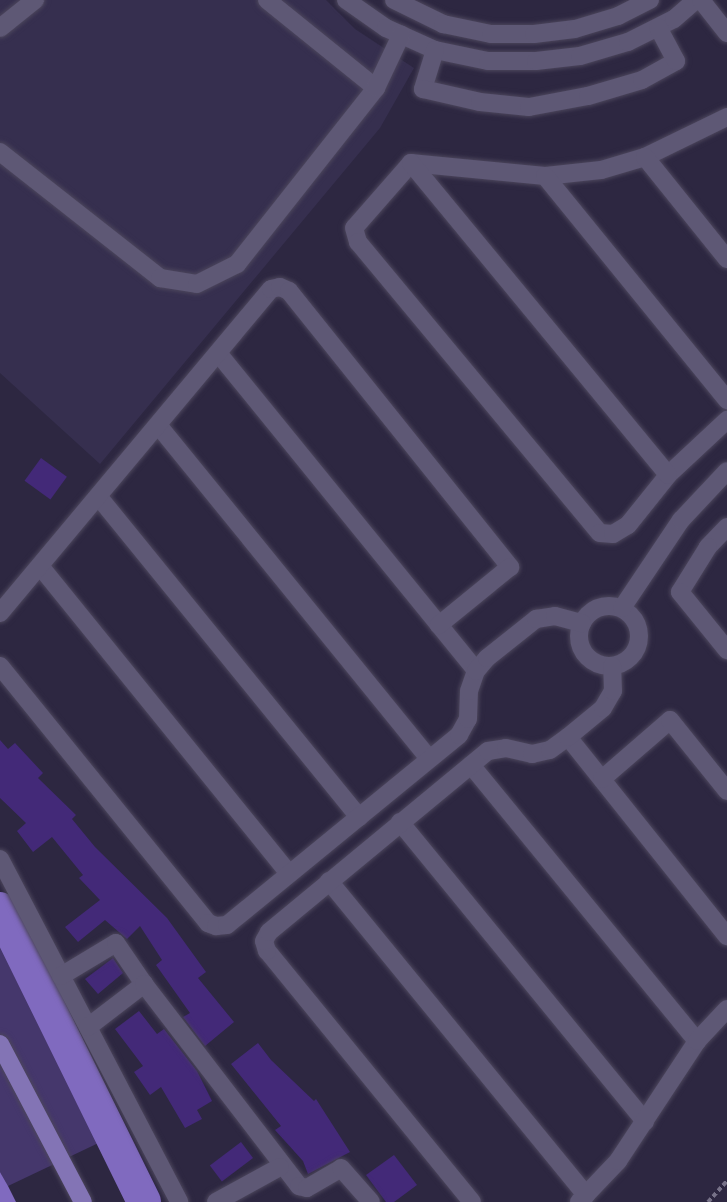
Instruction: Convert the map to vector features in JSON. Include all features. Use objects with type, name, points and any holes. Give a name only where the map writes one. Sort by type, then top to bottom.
[{"type":"main road","points":[[0,1044],[83,1202]]},
{"type":"street","points":[[0,28],[35,0]]},
{"type":"street","points":[[267,0],[376,88]]},
{"type":"street","points":[[346,0],[401,35],[435,50],[488,61],[536,61],[580,56],[628,42],[658,27],[698,0],[727,33]]},
{"type":"street","points":[[394,0],[443,24],[491,34],[523,34],[575,29],[618,16],[650,0]]},
{"type":"street","points":[[435,50],[423,89],[480,102],[529,107],[599,93],[642,80],[676,61],[658,27]]},
{"type":"street","points":[[0,152],[160,278],[197,284],[237,264],[376,88],[401,35]]},
{"type":"street","points":[[411,163],[545,176],[601,170],[645,157],[727,117]]},
{"type":"street","points":[[645,157],[727,259]]},
{"type":"street","points":[[411,163],[354,228],[357,242],[600,533],[613,534],[628,525],[668,475],[727,420]]},
{"type":"street","points":[[411,163],[668,475]]},
{"type":"street","points":[[545,176],[727,400]]},
{"type":"street","points":[[0,613],[271,289],[289,291],[510,567],[439,625]]},
{"type":"street","points":[[218,353],[476,671]]},
{"type":"street","points":[[158,425],[429,759]]},
{"type":"street","points":[[622,608],[681,520],[727,471]]},
{"type":"street","points":[[98,496],[359,817]]},
{"type":"street","points":[[727,527],[708,547],[680,592],[727,650]]},
{"type":"street","points":[[40,566],[290,874]]},
{"type":"street","points":[[607,606],[622,608],[634,618],[638,641],[627,660],[612,666],[597,663],[584,653],[579,638],[582,623],[592,611],[607,606]]},
{"type":"street","points":[[0,666],[208,923],[227,926],[459,735],[468,718],[469,691],[476,671],[536,619],[555,616],[582,623]]},
{"type":"street","points":[[472,1202],[267,951],[264,941],[269,932],[329,881],[488,751],[506,748],[532,753],[550,750],[568,737],[603,708],[613,691],[612,666]]},
{"type":"street","points":[[602,779],[670,720],[727,791]]},
{"type":"street","points":[[568,737],[727,936]]},
{"type":"street","points":[[471,765],[697,1041]]},
{"type":"street","points":[[400,822],[645,1121]]},
{"type":"street","points":[[0,859],[179,1202]]},
{"type":"street","points":[[329,881],[582,1199],[618,1161],[697,1041],[727,1009]]},
{"type":"street","points":[[61,976],[116,943],[144,984],[232,1096],[280,1167],[304,1188],[341,1168],[371,1202]]},
{"type":"street","points":[[88,1027],[144,984]]},
{"type":"street","points":[[216,1202],[280,1167]]},
{"type":"path","points":[[708,1202],[727,1181]]},
{"type":"shaded area","points":[[0,0],[326,0],[355,29],[414,68],[380,128],[100,464],[0,373]]},
{"type":"shaded area","points":[[0,927],[109,1138],[8,1186],[0,1172]]},
{"type":"shaded area","points":[[0,1172],[8,1186],[16,1202],[0,1202]]},
{"type":"building","points":[[41,458],[67,477],[50,499],[25,481]]},
{"type":"building","points":[[0,740],[8,749],[15,743],[43,773],[38,778],[76,815],[72,819],[95,847],[167,918],[206,972],[198,978],[234,1022],[205,1046],[183,1017],[190,1013],[156,965],[162,960],[140,926],[127,939],[105,920],[78,942],[65,927],[100,900],[79,878],[83,875],[52,837],[33,852],[17,831],[26,823],[0,798]]},
{"type":"building","points":[[113,958],[123,973],[98,994],[85,979]]},
{"type":"building","points":[[139,1011],[157,1034],[164,1029],[197,1071],[212,1101],[197,1110],[202,1119],[185,1128],[161,1087],[150,1095],[134,1072],[143,1066],[115,1029]]},
{"type":"building","points":[[258,1043],[271,1060],[314,1101],[316,1099],[350,1152],[308,1174],[303,1161],[275,1130],[281,1126],[231,1064]]},
{"type":"building","points":[[241,1142],[253,1158],[222,1181],[210,1165]]},
{"type":"building","points":[[394,1155],[417,1185],[394,1202],[386,1202],[366,1175]]},
{"type":"waterway","points":[[0,909],[144,1202]]}]
